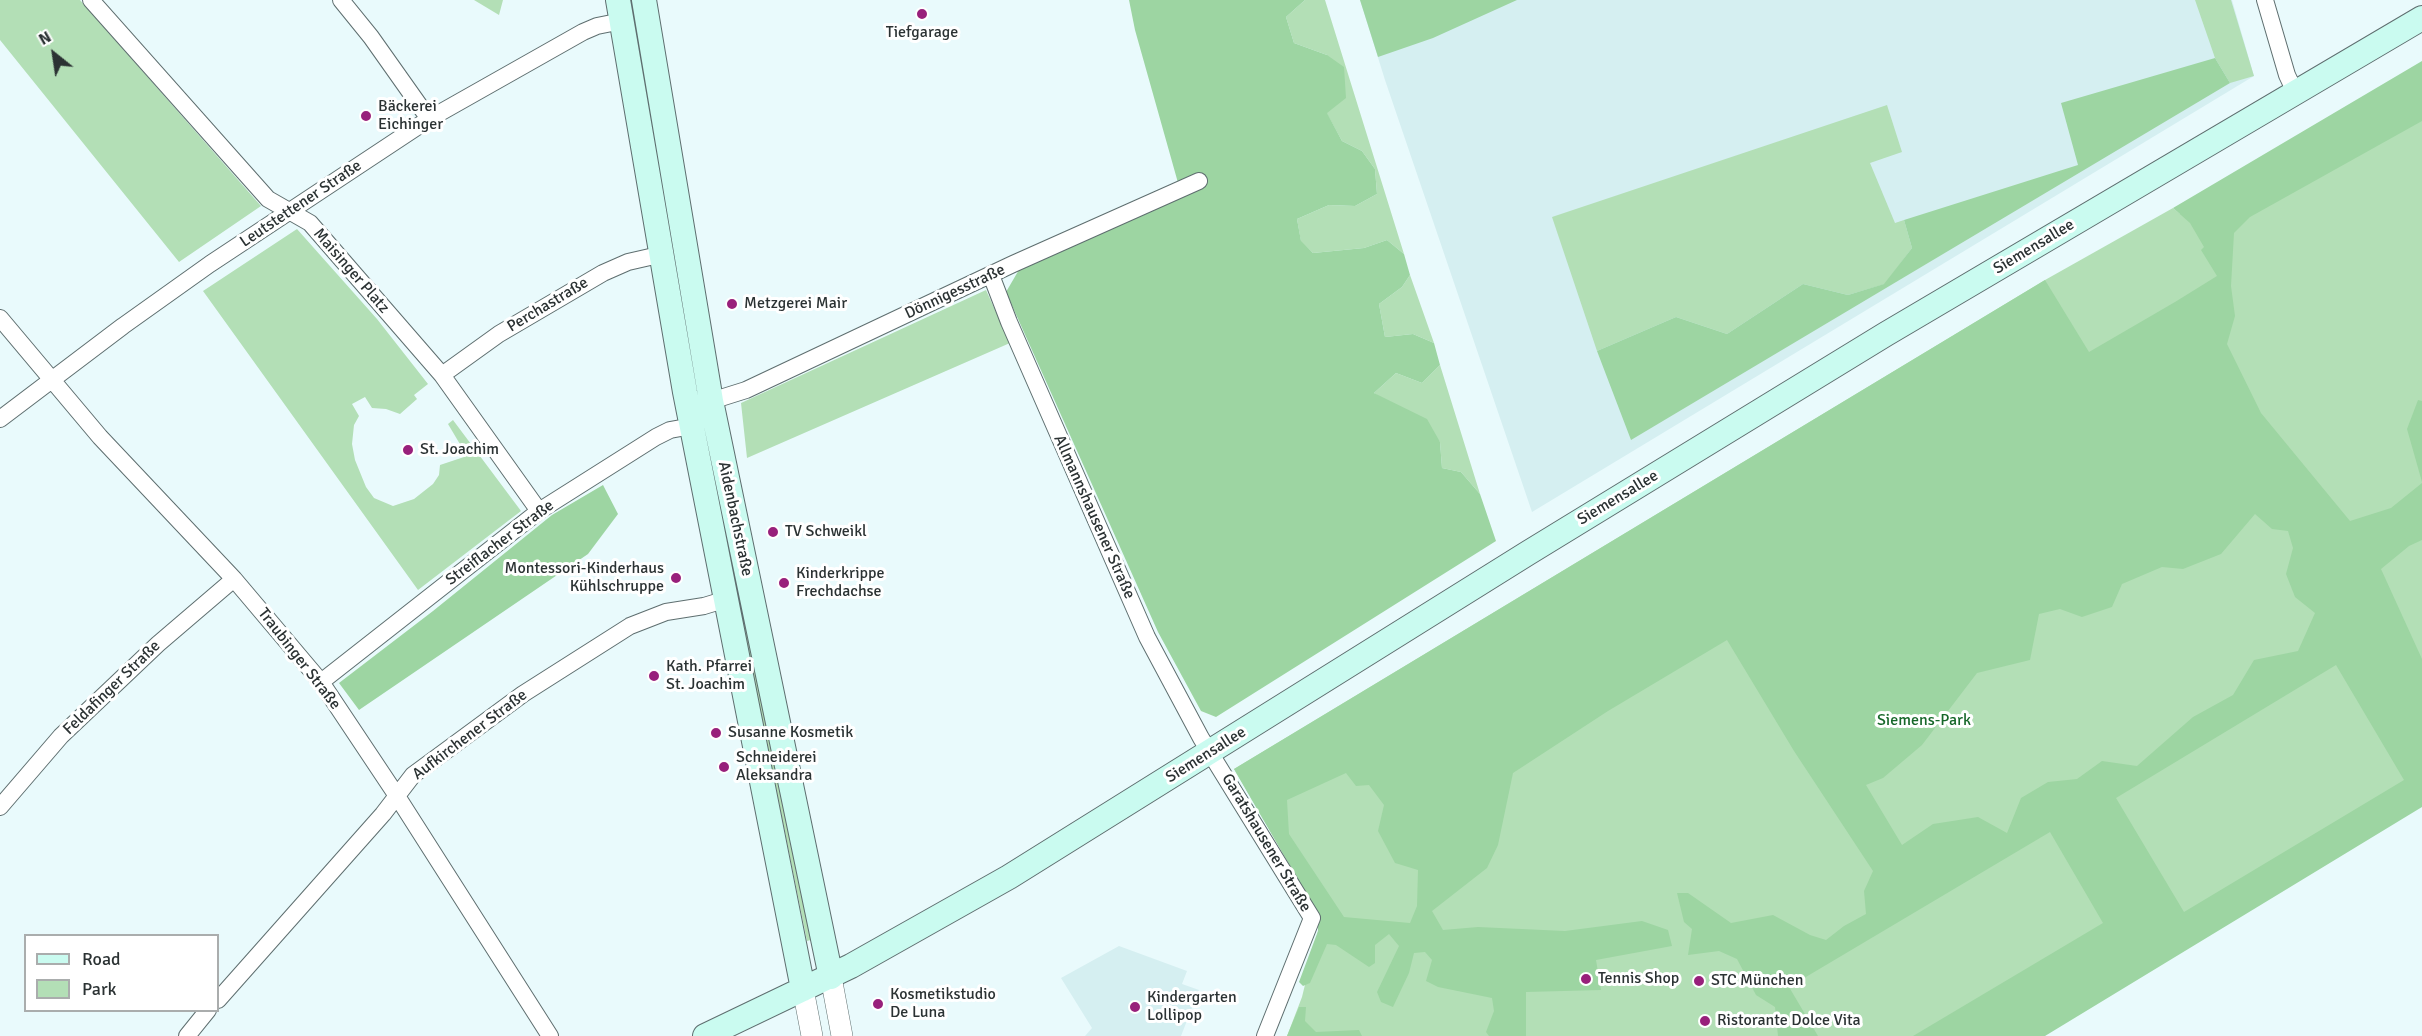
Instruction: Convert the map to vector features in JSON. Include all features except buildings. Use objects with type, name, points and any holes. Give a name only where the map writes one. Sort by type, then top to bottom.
[{"type":"main road","name":"Aidenbachstraße","points":[[644,0],[711,401],[817,983]]},
{"type":"main road","name":"Aidenbachstraße","points":[[620,11],[692,426],[727,599],[817,983]]},
{"type":"main road","name":"Siemensallee","points":[[705,1036],[817,983],[1009,877],[1586,517],[1886,334],[2422,18]]},
{"type":"street","name":"Maisinger Platz","points":[[91,0],[268,199],[310,224],[442,375],[539,511]]},
{"type":"street","points":[[341,0],[371,37],[429,119]]},
{"type":"street","points":[[2265,0],[2287,75],[2295,92]]},
{"type":"street","name":"Leutstettener Straße","points":[[0,419],[142,312],[429,119],[620,11]]},
{"type":"street","name":"Dönnigesstraße","points":[[711,401],[746,390],[1199,181]]},
{"type":"street","name":"Perchastraße","points":[[442,375],[499,334],[603,273],[628,262],[663,254]]},
{"type":"street","name":"Allmannshausener Straße","points":[[991,275],[1009,322],[1147,637],[1210,753]]},
{"type":"street","name":"Traubinger Straße","points":[[0,318],[100,437],[234,579],[321,682],[398,796],[550,1036]]},
{"type":"street","name":"Streiflacher Straße","points":[[321,682],[539,511],[656,437],[670,430],[692,426]]},
{"type":"street","name":"Feldafinger Straße","points":[[0,807],[62,736],[158,644],[234,579]]},
{"type":"street","name":"Aufkirchener Straße","points":[[219,999],[398,796],[413,775],[523,694],[630,626],[666,612],[704,606],[727,599]]},
{"type":"street","name":"Garatshausener Straße","points":[[1210,753],[1312,918],[1264,1036]]},
{"type":"street","name":"Aidenbachstraße","points":[[812,1036],[817,983]]},
{"type":"street","name":"Aidenbachstraße","points":[[817,983],[842,1036]]},
{"type":"street","points":[[187,1036],[207,1012]]},
{"type":"shaded area","points":[[1360,0],[2232,0],[2254,76],[1532,512]]},
{"type":"shaded area","name":"Kindergarten Lollipop","points":[[1119,946],[1187,971],[1182,984],[1199,990],[1181,1036],[1085,1036],[1092,1028],[1061,978]]},
{"type":"green space","points":[[0,0],[80,0],[261,206],[179,262],[0,40]]},
{"type":"green space","points":[[474,0],[503,0],[499,15]]},
{"type":"green space","points":[[1129,0],[1305,0],[1286,17],[1294,43],[1327,55],[1344,67],[1346,98],[1327,113],[1342,141],[1362,151],[1375,169],[1377,194],[1355,206],[1329,205],[1297,219],[1301,241],[1313,253],[1364,248],[1387,240],[1404,254],[1410,275],[1402,287],[1379,304],[1385,337],[1413,334],[1434,343],[1440,365],[1422,383],[1396,373],[1374,393],[1427,419],[1440,442],[1442,468],[1461,472],[1480,494],[1496,541],[1216,717],[1201,711],[1158,632],[1006,292],[1020,268],[1182,197],[1135,30]]},
{"type":"green space","points":[[1305,0],[1325,0],[1404,254],[1387,240],[1364,248],[1313,253],[1301,242],[1297,219],[1329,205],[1355,206],[1377,194],[1375,169],[1362,151],[1342,141],[1326,112],[1327,55],[1294,43],[1286,17]]},
{"type":"green space","points":[[1360,0],[1517,0],[1433,38],[1378,57]]},
{"type":"green space","points":[[2195,0],[2231,0],[2254,76],[2230,83],[2215,58]]},
{"type":"green space","points":[[2215,58],[2230,83],[1631,440],[1597,351],[1676,317],[1727,334],[1803,284],[1848,295],[1884,284],[1912,248],[1904,220],[2078,165],[2061,103]]},
{"type":"green space","points":[[2422,61],[2422,121],[2250,217],[2234,233],[2231,286],[2235,316],[2227,344],[2261,413],[2350,521],[2391,508],[2422,483],[2422,540],[2409,546],[2381,569],[2422,659],[2422,807],[2045,1036],[1913,1036],[2103,923],[2050,832],[1789,987],[1818,1036],[1778,1036],[1775,1007],[1756,995],[1737,959],[1719,951],[1688,955],[1692,929],[1684,922],[1677,893],[1688,893],[1731,923],[1773,915],[1810,935],[1826,940],[1844,926],[1866,914],[1864,891],[1873,871],[1794,751],[1727,640],[1608,711],[1513,773],[1498,845],[1487,868],[1432,911],[1443,930],[1478,927],[1565,931],[1642,921],[1668,930],[1672,946],[1596,960],[1601,990],[1526,992],[1526,1036],[1489,1036],[1486,1032],[1494,1011],[1492,998],[1438,987],[1426,981],[1432,960],[1425,952],[1414,953],[1409,973],[1393,1007],[1381,1002],[1377,992],[1399,946],[1389,934],[1375,945],[1375,963],[1369,967],[1336,945],[1327,944],[1310,983],[1303,986],[1299,982],[1318,931],[1318,914],[1234,769],[2045,280],[2089,352],[2175,302],[2217,276],[2201,250],[2204,247],[2190,223],[2173,208]],"holes":[[[2255,514],[2272,529],[2288,531],[2293,548],[2286,574],[2295,597],[2315,613],[2298,651],[2254,660],[2233,695],[2193,717],[2137,766],[2102,761],[2077,779],[2048,782],[2021,798],[2007,833],[1978,817],[1933,824],[1902,845],[1866,785],[1883,778],[1922,745],[1977,673],[2030,660],[2039,614],[2060,609],[2082,617],[2112,607],[2122,584],[2162,567],[2183,569],[2221,554]],[[2336,665],[2404,780],[2184,912],[2116,798]],[[1346,773],[1356,786],[1369,785],[1384,805],[1378,831],[1395,863],[1418,870],[1417,906],[1410,923],[1344,917],[1289,834],[1287,800]]]},
{"type":"green space","name":"Siemens-Park","points":[[2422,88],[2422,787],[2012,1036],[1287,1036],[1302,997],[1321,919],[1234,769],[2045,280],[2173,208],[2180,214]]},
{"type":"green space","points":[[1887,105],[1902,152],[1870,163],[1895,223],[1904,220],[1912,248],[1885,284],[1848,295],[1803,284],[1727,334],[1676,317],[1597,351],[1552,217]]},
{"type":"green space","points":[[297,229],[377,319],[428,384],[414,395],[417,399],[400,414],[386,409],[372,408],[365,397],[352,404],[359,416],[354,425],[352,444],[355,460],[366,487],[374,498],[393,506],[414,499],[433,484],[439,475],[440,465],[467,456],[448,424],[453,420],[521,511],[418,590],[203,291]]},
{"type":"green space","points":[[1410,275],[1434,343],[1413,334],[1385,337],[1379,304],[1402,287]]},
{"type":"green space","points":[[986,290],[1010,343],[747,458],[741,403]]},
{"type":"green space","points":[[1440,365],[1480,494],[1461,472],[1442,468],[1440,442],[1374,393],[1396,373],[1422,383]]},
{"type":"green space","points":[[2418,400],[2422,401],[2422,482],[2407,429]]},
{"type":"green space","points":[[603,485],[618,514],[588,554],[359,710],[339,683],[552,515]]},
{"type":"green space","points":[[726,521],[811,940],[807,941],[722,522]]},
{"type":"green space","points":[[1299,1007],[1306,1007],[1305,1021],[1316,1032],[1359,1030],[1362,1036],[1287,1036]]},
{"type":"place","name":"Tiefgarage","points":[[922,14]]},
{"type":"place","name":"Bäckerei Eichinger","points":[[366,116]]},
{"type":"place","name":"Metzgerei Mair","points":[[732,304]]},
{"type":"place","name":"St. Joachim","points":[[408,450]]},
{"type":"place","name":"TV Schweikl","points":[[773,532]]},
{"type":"place","name":"Montessori-Kinderhaus Kühlschruppe","points":[[676,578]]},
{"type":"place","name":"Kinderkrippe Frechdachse","points":[[784,583]]},
{"type":"place","name":"Kath. Pfarrei St. Joachim","points":[[654,676]]},
{"type":"place","name":"Susanne Kosmetik","points":[[716,733]]},
{"type":"place","name":"Schneiderei Aleksandra","points":[[724,767]]},
{"type":"place","name":"Tennis Shop","points":[[1586,979]]},
{"type":"place","name":"STC München","points":[[1699,981]]},
{"type":"place","name":"Kosmetikstudio De Luna","points":[[878,1004]]},
{"type":"place","name":"Kindergarten Lollipop","points":[[1135,1007]]},
{"type":"place","name":"Ristorante Dolce Vita","points":[[1705,1021]]}]
